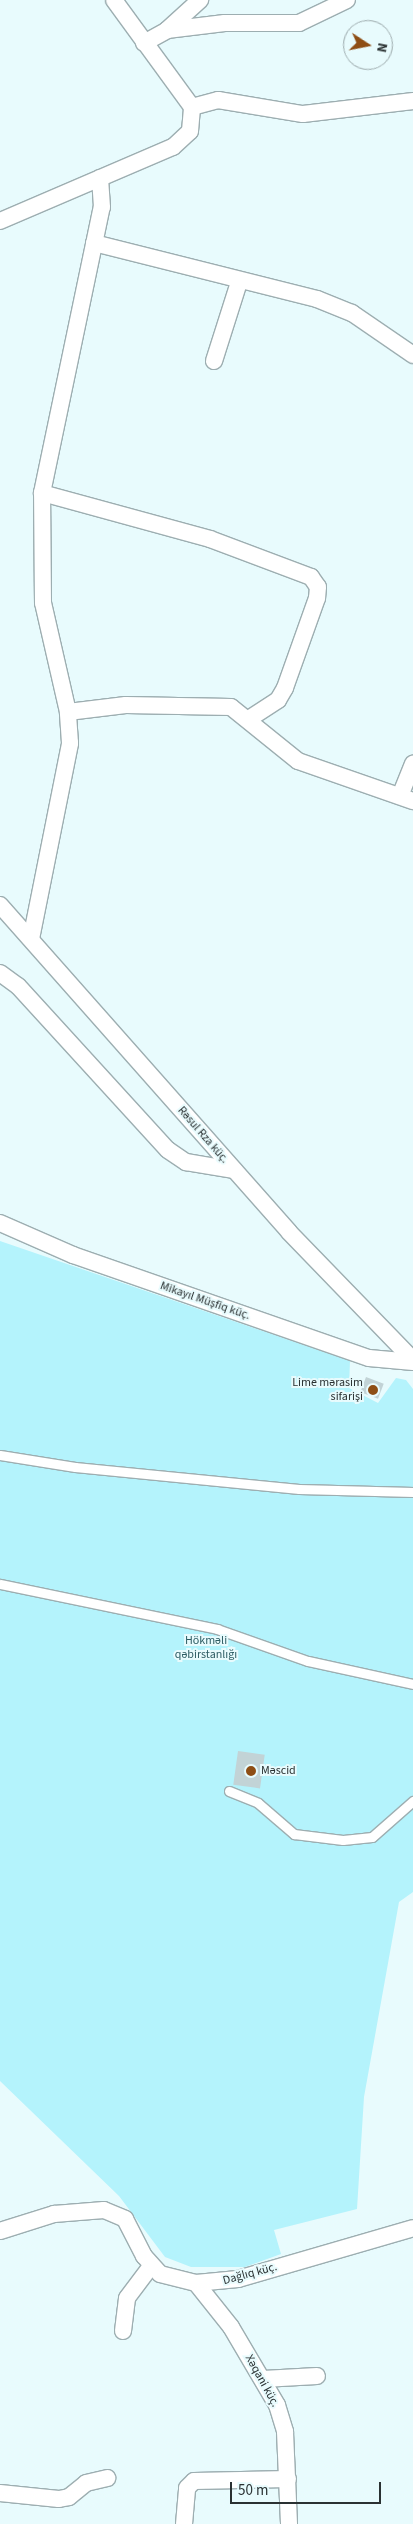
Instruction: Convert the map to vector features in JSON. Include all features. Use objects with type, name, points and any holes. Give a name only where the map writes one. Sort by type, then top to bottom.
[{"type":"street","points":[[0,221],[184,139],[193,120],[192,107],[114,0]]},
{"type":"street","points":[[144,43],[167,30],[200,0]]},
{"type":"street","points":[[167,30],[225,23],[299,23],[347,0]]},
{"type":"street","points":[[192,107],[226,100],[303,114],[413,101]]},
{"type":"street","points":[[31,939],[68,768],[68,712],[43,603],[42,493],[102,207],[100,178]]},
{"type":"street","points":[[94,243],[239,282],[317,299],[352,312],[413,355]]},
{"type":"street","points":[[214,361],[239,282]]},
{"type":"street","points":[[42,493],[210,539],[311,577],[318,587],[317,598],[286,688],[278,700],[250,718]]},
{"type":"street","points":[[68,712],[126,705],[213,705],[230,707],[250,718],[298,761],[407,799],[413,763]]},
{"type":"street","name":"Rəsul Rza küç.","points":[[0,905],[234,1170],[413,1361]]},
{"type":"street","points":[[0,973],[18,986],[168,1150],[186,1162],[234,1170]]},
{"type":"street","name":"Mikayıl Müşfiq küç.","points":[[0,1223],[73,1255],[368,1358],[413,1361]]},
{"type":"street","name":"Dağlıq küç.","points":[[0,2230],[54,2214],[104,2210],[125,2219],[151,2266],[174,2280],[196,2283],[238,2279],[413,2228]]},
{"type":"street","points":[[123,2331],[127,2298],[151,2266]]},
{"type":"street","name":"Xəqani küç.","points":[[196,2283],[231,2326],[263,2379],[285,2432],[289,2524]]},
{"type":"street","points":[[263,2379],[317,2376]]},
{"type":"street","points":[[0,2493],[59,2499],[86,2483],[107,2478]]},
{"type":"street","points":[[184,2524],[187,2488],[194,2481],[288,2480]]},
{"type":"lane","points":[[0,1455],[75,1468],[290,1488],[413,1492]]},
{"type":"lane","points":[[0,1584],[217,1629],[308,1660],[413,1684]]},
{"type":"lane","points":[[229,1791],[258,1803],[294,1834],[343,1840],[372,1837],[413,1801]]},
{"type":"green space","name":"Hökməli qəbirstanlığı","points":[[0,1241],[350,1361],[349,1388],[378,1403],[396,1378],[406,1380],[413,1389],[413,1892],[399,1902],[364,2097],[357,2209],[274,2230],[281,2254],[245,2267],[191,2267],[165,2257],[119,2196],[0,2081]]},
{"type":"building","points":[[366,1377],[384,1384],[378,1399],[360,1392]]},
{"type":"building","points":[[238,1751],[265,1755],[260,1788],[233,1785]]},
{"type":"place","name":"Lime mərasim sifarişi","points":[[373,1390]]},
{"type":"place","name":"Məscid","points":[[251,1771]]}]
